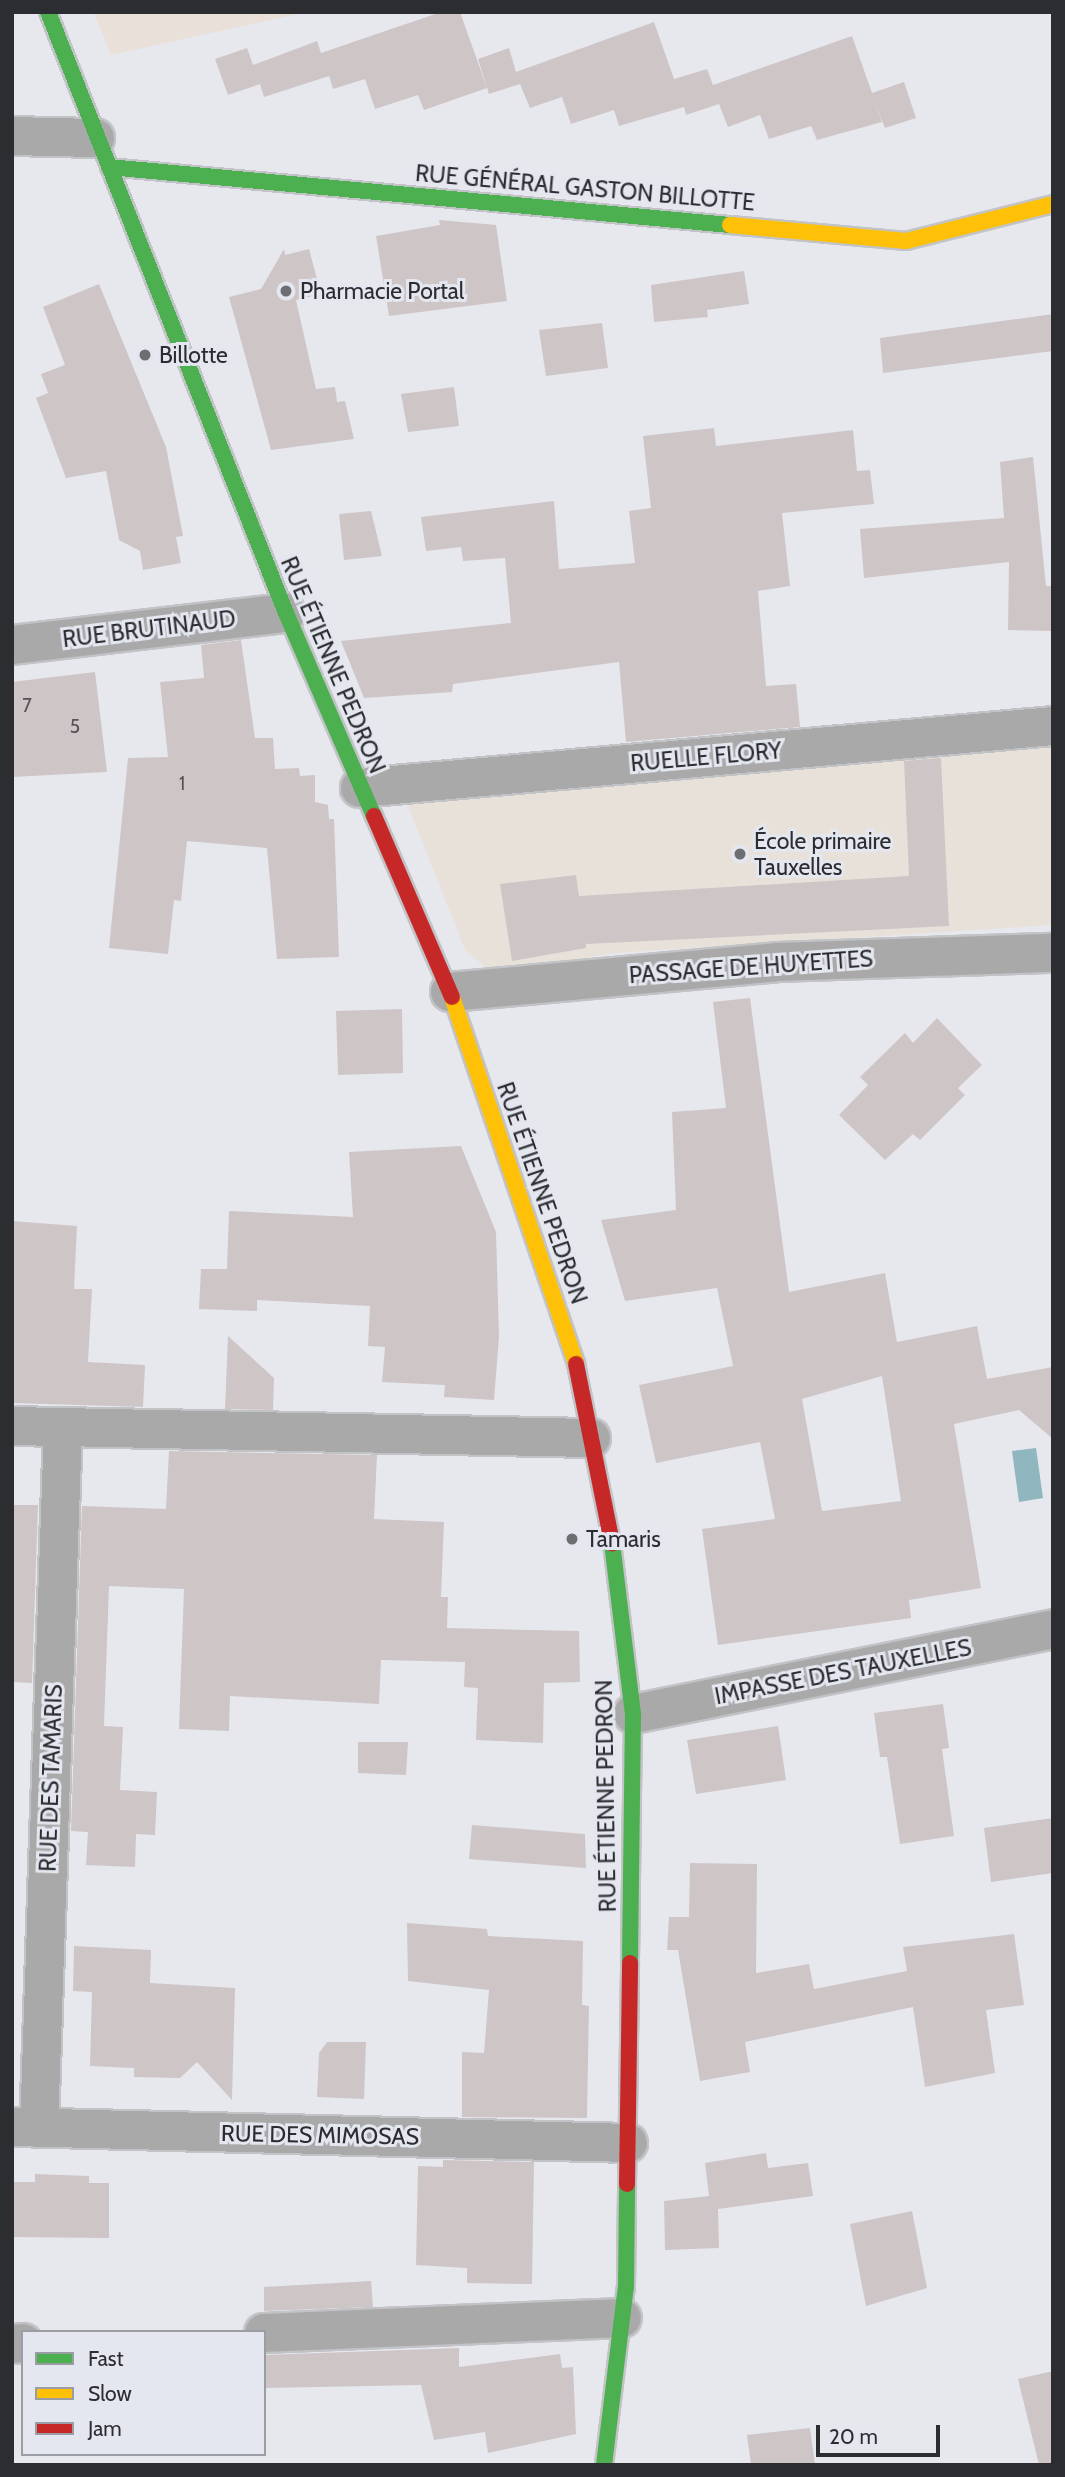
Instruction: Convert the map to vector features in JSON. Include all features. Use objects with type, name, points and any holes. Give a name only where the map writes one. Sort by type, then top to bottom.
[{"type":"street","name":"RUE ÉTIENNE PEDRON","points":[[48,12],[286,613],[360,788],[401,873],[450,992],[575,1361],[612,1540],[633,1714],[628,2143],[622,2318],[604,2465]]},
{"type":"street","points":[[12,136],[102,152]]},
{"type":"street","name":"RUE GÉNÉRAL GASTON BILLOTTE","points":[[102,152],[906,241],[1053,204]]},
{"type":"street","name":"RUE BRUTINAUD","points":[[12,645],[286,613]]},
{"type":"street","name":"RUELLE FLORY","points":[[360,788],[1053,726]]},
{"type":"street","name":"PASSAGE DE HUYETTES","points":[[450,992],[777,962],[1053,953]]},
{"type":"street","points":[[12,1426],[591,1438]]},
{"type":"street","name":"RUE DES TAMARIS","points":[[25,2127],[63,1428]]},
{"type":"street","name":"IMPASSE DES TAUXELLES","points":[[633,1714],[1053,1629]]},
{"type":"street","name":"RUE DES MIMOSAS","points":[[25,2127],[628,2143]]},
{"type":"street","points":[[266,2333],[622,2318]]},
{"type":"shaded area","points":[[93,12],[307,12],[111,55]]},
{"type":"shaded area","name":"École primaire Tauxelles","points":[[1053,730],[1053,925],[614,953],[494,974],[465,950],[399,784]]},
{"type":"water","points":[[1036,1448],[1043,1498],[1019,1502],[1012,1451]]},
{"type":"building","points":[[441,12],[460,12],[487,88],[424,110],[418,95],[375,109],[365,79],[333,89],[329,76],[264,97],[260,84],[228,95],[215,59],[247,48],[253,65],[317,41],[321,53]]},
{"type":"building","points":[[654,22],[674,79],[707,69],[713,85],[852,36],[872,93],[904,82],[916,118],[885,128],[873,98],[882,122],[817,140],[811,126],[769,139],[760,115],[728,127],[719,104],[686,115],[684,107],[619,126],[614,110],[571,124],[562,97],[530,108],[520,84],[489,94],[478,59],[509,48],[516,72]]},
{"type":"building","points":[[439,220],[496,225],[507,301],[389,316],[376,236],[440,225]]},
{"type":"building","points":[[284,249],[285,255],[309,249],[321,294],[296,300],[316,389],[335,387],[337,402],[345,401],[354,439],[271,450],[229,297],[261,289]]},
{"type":"building","points":[[744,271],[749,304],[707,310],[708,317],[654,322],[651,285]]},
{"type":"building","points":[[99,284],[166,447],[183,536],[176,537],[181,563],[143,570],[140,551],[119,540],[106,471],[66,478],[36,398],[48,393],[41,374],[65,365],[43,307]]},
{"type":"building","points":[[1053,314],[1053,351],[883,373],[880,338]]},
{"type":"building","points":[[602,323],[608,368],[546,376],[539,330]]},
{"type":"building","points":[[454,387],[459,426],[408,432],[401,394]]},
{"type":"building","points":[[714,428],[716,446],[853,430],[857,471],[870,470],[874,504],[782,513],[790,586],[758,591],[766,686],[796,684],[800,727],[626,742],[619,662],[453,684],[452,692],[364,698],[341,641],[511,623],[505,558],[463,561],[461,547],[426,551],[421,517],[554,501],[559,569],[635,563],[629,511],[651,508],[643,436]]},
{"type":"building","points":[[1033,457],[1046,586],[1053,586],[1053,631],[1008,630],[1009,562],[864,578],[860,529],[1004,518],[1000,462]]},
{"type":"building","points":[[371,511],[382,556],[344,560],[339,514]]},
{"type":"building","points":[[241,640],[255,738],[273,738],[275,769],[299,768],[300,776],[315,775],[315,802],[328,805],[329,819],[334,819],[339,957],[277,959],[267,848],[187,841],[181,901],[174,900],[168,954],[109,948],[128,758],[168,757],[160,682],[204,678],[201,645]]},
{"type":"building","points":[[95,672],[107,772],[12,777],[12,682]]},
{"type":"building","points":[[941,758],[949,926],[586,944],[586,948],[512,961],[500,884],[576,875],[579,896],[909,876],[904,761]]},
{"type":"building","points":[[750,998],[789,1292],[885,1273],[897,1342],[977,1326],[987,1379],[1053,1367],[1053,1439],[1019,1410],[954,1424],[981,1588],[909,1600],[911,1618],[718,1645],[702,1529],[775,1519],[760,1442],[656,1463],[639,1385],[733,1366],[717,1288],[625,1301],[601,1220],[676,1210],[672,1112],[726,1108],[713,1002]],"holes":[[[882,1376],[901,1501],[822,1511],[802,1399]]]},
{"type":"building","points":[[402,1009],[403,1073],[338,1075],[336,1011]]},
{"type":"building","points":[[937,1018],[982,1065],[958,1088],[965,1095],[920,1140],[913,1134],[885,1160],[839,1115],[868,1085],[860,1077],[905,1033],[913,1043]]},
{"type":"building","points":[[461,1146],[496,1232],[499,1337],[494,1400],[444,1397],[445,1385],[382,1382],[385,1347],[368,1346],[370,1306],[257,1300],[257,1311],[199,1309],[201,1269],[227,1269],[229,1211],[353,1217],[349,1152]]},
{"type":"building","points":[[12,1221],[77,1226],[74,1289],[92,1289],[88,1362],[145,1365],[143,1407],[12,1403]]},
{"type":"building","points":[[228,1336],[274,1378],[273,1410],[225,1409]]},
{"type":"building","points":[[169,1451],[377,1455],[374,1519],[444,1522],[441,1597],[448,1597],[447,1628],[579,1631],[580,1682],[544,1683],[543,1743],[476,1740],[478,1688],[464,1687],[465,1662],[381,1660],[379,1704],[230,1696],[229,1731],[179,1729],[184,1589],[109,1586],[104,1726],[123,1727],[120,1790],[157,1792],[155,1835],[136,1834],[135,1867],[86,1865],[88,1832],[71,1831],[82,1506],[166,1509]]},
{"type":"building","points":[[12,1505],[38,1505],[32,1683],[12,1682]]},
{"type":"building","points":[[943,1704],[949,1748],[942,1749],[954,1836],[900,1844],[887,1757],[880,1757],[874,1713]]},
{"type":"building","points":[[778,1726],[786,1780],[696,1794],[687,1740]]},
{"type":"building","points":[[358,1742],[408,1742],[406,1775],[358,1773]]},
{"type":"building","points":[[1053,1818],[1053,1873],[991,1882],[984,1828]]},
{"type":"building","points":[[472,1825],[585,1834],[586,1868],[469,1859]]},
{"type":"building","points":[[690,1863],[757,1864],[756,1973],[809,1964],[814,1989],[907,1971],[903,1947],[1014,1934],[1024,2005],[986,2010],[995,2073],[925,2087],[913,2007],[745,2042],[750,2072],[700,2081],[678,1950],[667,1950],[669,1917],[689,1917]]},
{"type":"building","points":[[407,1923],[487,1929],[488,1936],[583,1941],[582,2005],[589,2006],[587,2118],[462,2117],[462,2052],[484,2053],[489,1990],[408,1981]]},
{"type":"building","points":[[74,1946],[151,1950],[150,1983],[235,1988],[232,2100],[197,2062],[180,2078],[134,2077],[134,2068],[90,2066],[92,1992],[73,1991]]},
{"type":"building","points":[[327,2042],[366,2042],[364,2099],[317,2097],[319,2053]]},
{"type":"building","points":[[766,2153],[768,2168],[808,2163],[813,2196],[718,2209],[719,2248],[665,2250],[664,2201],[709,2196],[705,2163]]},
{"type":"building","points":[[443,2160],[534,2162],[532,2284],[467,2283],[467,2268],[416,2265],[418,2166],[443,2167]]},
{"type":"building","points":[[35,2174],[89,2176],[89,2183],[109,2183],[109,2238],[12,2237],[12,2182],[35,2182]]},
{"type":"building","points":[[912,2211],[927,2288],[866,2306],[850,2224]]},
{"type":"building","points":[[371,2281],[373,2307],[264,2311],[264,2287]]},
{"type":"building","points":[[459,2348],[459,2367],[560,2354],[562,2368],[573,2367],[576,2434],[488,2453],[485,2432],[434,2440],[421,2385],[266,2388],[266,2355]]},
{"type":"building","points":[[1053,2371],[1053,2465],[1039,2465],[1018,2379]]},
{"type":"building","points":[[810,2428],[815,2465],[751,2465],[747,2435]]},
{"type":"traffic: fast","points":[[48,12],[286,613],[374,816]]},
{"type":"traffic: fast","points":[[109,167],[730,225]]},
{"type":"traffic: fast","points":[[612,1543],[633,1714],[630,1963]]},
{"type":"traffic: fast","points":[[604,2465],[626,2287],[627,2184]]},
{"type":"traffic: slow","points":[[730,225],[906,241],[1053,204]]},
{"type":"traffic: slow","points":[[452,997],[576,1364]]},
{"type":"traffic: jam","points":[[374,816],[452,997]]},
{"type":"traffic: jam","points":[[576,1364],[612,1543]]},
{"type":"traffic: jam","points":[[627,2184],[630,1963]]},
{"type":"place","name":"Pharmacie Portal","points":[[286,291]]},
{"type":"place","name":"Billotte","points":[[145,355]]},
{"type":"place","name":"École primaire Tauxelles","points":[[740,854]]},
{"type":"place","name":"Tamaris","points":[[572,1539]]}]
